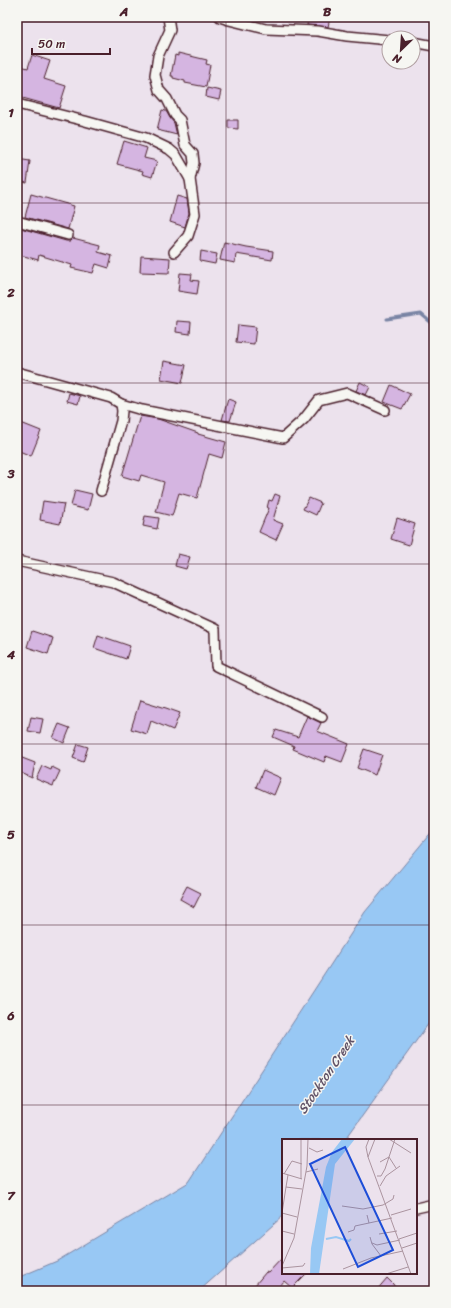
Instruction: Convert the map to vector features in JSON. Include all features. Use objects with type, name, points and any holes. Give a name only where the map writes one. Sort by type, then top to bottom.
[{"type":"street","points":[[168,17],[170,30],[158,56],[155,75],[159,90],[167,99],[175,115],[180,120],[185,145],[193,154],[194,163],[190,179]]},
{"type":"street","points":[[220,17],[266,30],[318,30],[346,36],[381,39]]},
{"type":"street","points":[[421,44],[434,46]]},
{"type":"street","points":[[17,104],[146,138],[169,149],[176,155],[190,179],[195,214],[188,236],[174,252]]},
{"type":"street","points":[[17,221],[68,235]]},
{"type":"street","points":[[17,372],[111,398],[121,404],[142,410],[283,438],[304,419],[319,400],[347,394],[385,410]]},
{"type":"street","points":[[101,491],[121,421],[121,404]]},
{"type":"street","points":[[17,561],[113,582],[215,629],[216,666],[322,717]]},
{"type":"street","points":[[417,1208],[434,1204]]},
{"type":"water","name":"Stockton Creek","points":[[434,829],[434,1016],[346,1139],[282,1139],[282,1217],[199,1291],[17,1291],[17,1278],[57,1261],[189,1182],[365,912]]},
{"type":"building","points":[[308,17],[330,17],[328,27],[307,25]]},
{"type":"building","points":[[178,53],[207,60],[206,64],[210,65],[206,87],[185,83],[185,81],[173,78],[173,76],[171,76],[175,55],[178,56]]},
{"type":"building","points":[[32,55],[50,61],[44,79],[66,86],[59,108],[19,97],[21,90],[17,89],[17,65],[28,68]]},
{"type":"building","points":[[207,88],[221,91],[219,100],[206,97]]},
{"type":"building","points":[[162,110],[166,111],[174,123],[177,135],[157,130]]},
{"type":"building","points":[[228,120],[238,120],[238,129],[228,128]]},
{"type":"building","points":[[124,141],[147,148],[144,158],[157,161],[152,177],[142,174],[143,171],[117,164]]},
{"type":"building","points":[[17,159],[30,161],[27,183],[17,181]]},
{"type":"building","points":[[31,194],[74,206],[68,229],[25,217]]},
{"type":"building","points":[[177,196],[187,199],[189,213],[185,227],[170,222]]},
{"type":"building","points":[[17,227],[66,241],[70,241],[73,238],[100,245],[98,252],[112,256],[109,268],[96,264],[93,273],[71,268],[72,265],[39,255],[38,260],[17,254]]},
{"type":"building","points":[[224,242],[273,251],[272,260],[236,254],[235,263],[220,260]]},
{"type":"building","points":[[201,251],[217,254],[215,264],[200,261]]},
{"type":"building","points":[[141,256],[170,258],[169,273],[140,272]]},
{"type":"building","points":[[180,273],[192,274],[191,280],[199,281],[197,294],[178,291]]},
{"type":"building","points":[[177,321],[191,322],[190,334],[176,332]]},
{"type":"building","points":[[238,325],[256,327],[254,344],[236,342]]},
{"type":"building","points":[[164,361],[186,365],[182,383],[161,379]]},
{"type":"building","points":[[360,382],[370,387],[366,395],[356,391]]},
{"type":"building","points":[[391,385],[410,394],[402,409],[384,402]]},
{"type":"building","points":[[69,393],[80,396],[78,404],[67,401]]},
{"type":"building","points":[[228,399],[236,402],[230,421],[222,420]]},
{"type":"building","points":[[140,416],[158,419],[198,434],[226,442],[222,458],[209,454],[197,498],[179,493],[172,516],[156,512],[164,482],[141,475],[139,481],[122,476]]},
{"type":"building","points":[[21,423],[41,431],[31,456],[17,450],[17,434]]},
{"type":"building","points":[[75,490],[92,494],[88,510],[71,506]]},
{"type":"building","points":[[275,494],[280,496],[273,520],[283,524],[276,540],[259,532],[269,508],[267,508],[269,500],[272,501]]},
{"type":"building","points":[[309,498],[321,503],[316,515],[303,509]]},
{"type":"building","points":[[43,501],[64,504],[60,524],[40,520]]},
{"type":"building","points":[[145,516],[159,518],[157,529],[143,526]]},
{"type":"building","points":[[397,518],[415,524],[409,545],[391,539]]},
{"type":"building","points":[[178,554],[190,557],[186,569],[175,566]]},
{"type":"building","points":[[32,631],[53,638],[48,654],[27,647]]},
{"type":"building","points":[[98,635],[130,646],[126,659],[94,648]]},
{"type":"building","points":[[140,700],[180,713],[173,730],[151,721],[147,734],[131,729]]},
{"type":"building","points":[[307,716],[321,723],[317,731],[349,744],[342,762],[326,756],[324,762],[293,749],[294,746],[273,737],[276,730],[298,737]]},
{"type":"building","points":[[31,717],[43,719],[40,733],[28,731]]},
{"type":"building","points":[[59,724],[70,728],[64,743],[53,738]]},
{"type":"building","points":[[78,744],[88,747],[83,762],[73,758]]},
{"type":"building","points":[[364,749],[382,755],[375,775],[357,768]]},
{"type":"building","points":[[17,756],[35,763],[32,778],[17,771]]},
{"type":"building","points":[[42,766],[51,770],[52,767],[60,771],[53,786],[36,779]]},
{"type":"building","points":[[263,770],[281,778],[274,795],[256,787]]},
{"type":"building","points":[[187,886],[201,893],[194,907],[180,899]]},
{"type":"building","points":[[282,1258],[282,1274],[306,1274],[292,1288],[284,1281],[276,1291],[250,1291],[266,1272],[268,1273]]},
{"type":"building","points":[[387,1278],[397,1291],[376,1291]]},
{"type":"waterway","points":[[387,319],[421,314],[434,325]]}]
